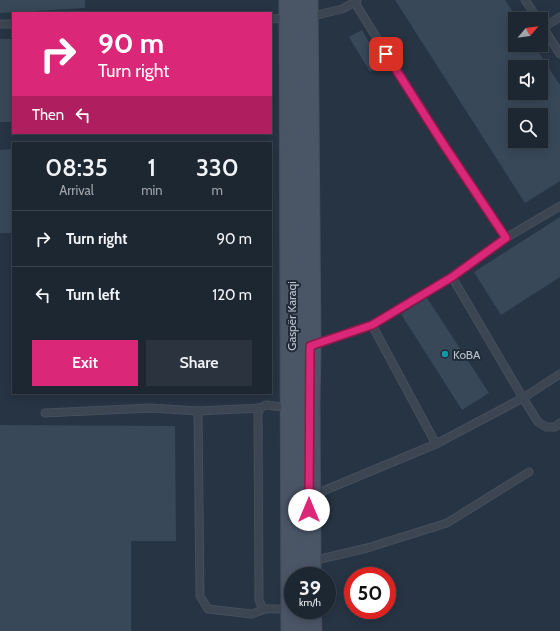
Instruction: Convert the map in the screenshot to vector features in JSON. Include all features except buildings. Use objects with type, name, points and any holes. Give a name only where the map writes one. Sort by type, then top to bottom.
[{"type":"main road","name":"Gaspër Karaqi","points":[[293,11],[310,346],[310,567]]},
{"type":"main road","name":"Gaspër Karaqi","points":[[293,11],[290,408],[299,567]]},
{"type":"main road","name":"Gaspër Karaqi","points":[[292,631],[297,619]]},
{"type":"main road","name":"Gaspër Karaqi","points":[[305,619],[310,631]]},
{"type":"lane","points":[[525,0],[533,12]]},
{"type":"lane","points":[[293,11],[342,9],[356,2],[440,139],[506,238]]},
{"type":"lane","points":[[548,23],[560,17]]},
{"type":"lane","points":[[0,24],[12,24]]},
{"type":"lane","points":[[548,35],[560,54]]},
{"type":"lane","points":[[310,346],[372,325],[452,277],[506,238],[560,206]]},
{"type":"lane","points":[[452,277],[538,422],[546,427],[555,426],[560,423]]},
{"type":"lane","points":[[372,325],[436,444]]},
{"type":"lane","points":[[309,497],[436,444],[523,398],[560,374]]},
{"type":"lane","points":[[46,413],[151,408],[198,411],[260,408],[266,405],[290,408]]},
{"type":"lane","points":[[260,408],[258,414],[259,600],[262,607],[265,609]]},
{"type":"lane","points":[[198,411],[200,596],[208,609],[252,614],[265,609],[284,609]]},
{"type":"lane","points":[[313,567],[367,548],[447,524],[529,472]]},
{"type":"place","name":"KoBA","points":[[445,354]]},
{"type":"route","points":[[309,510],[310,346],[372,325],[452,277],[506,238],[440,139],[386,54]]}]
